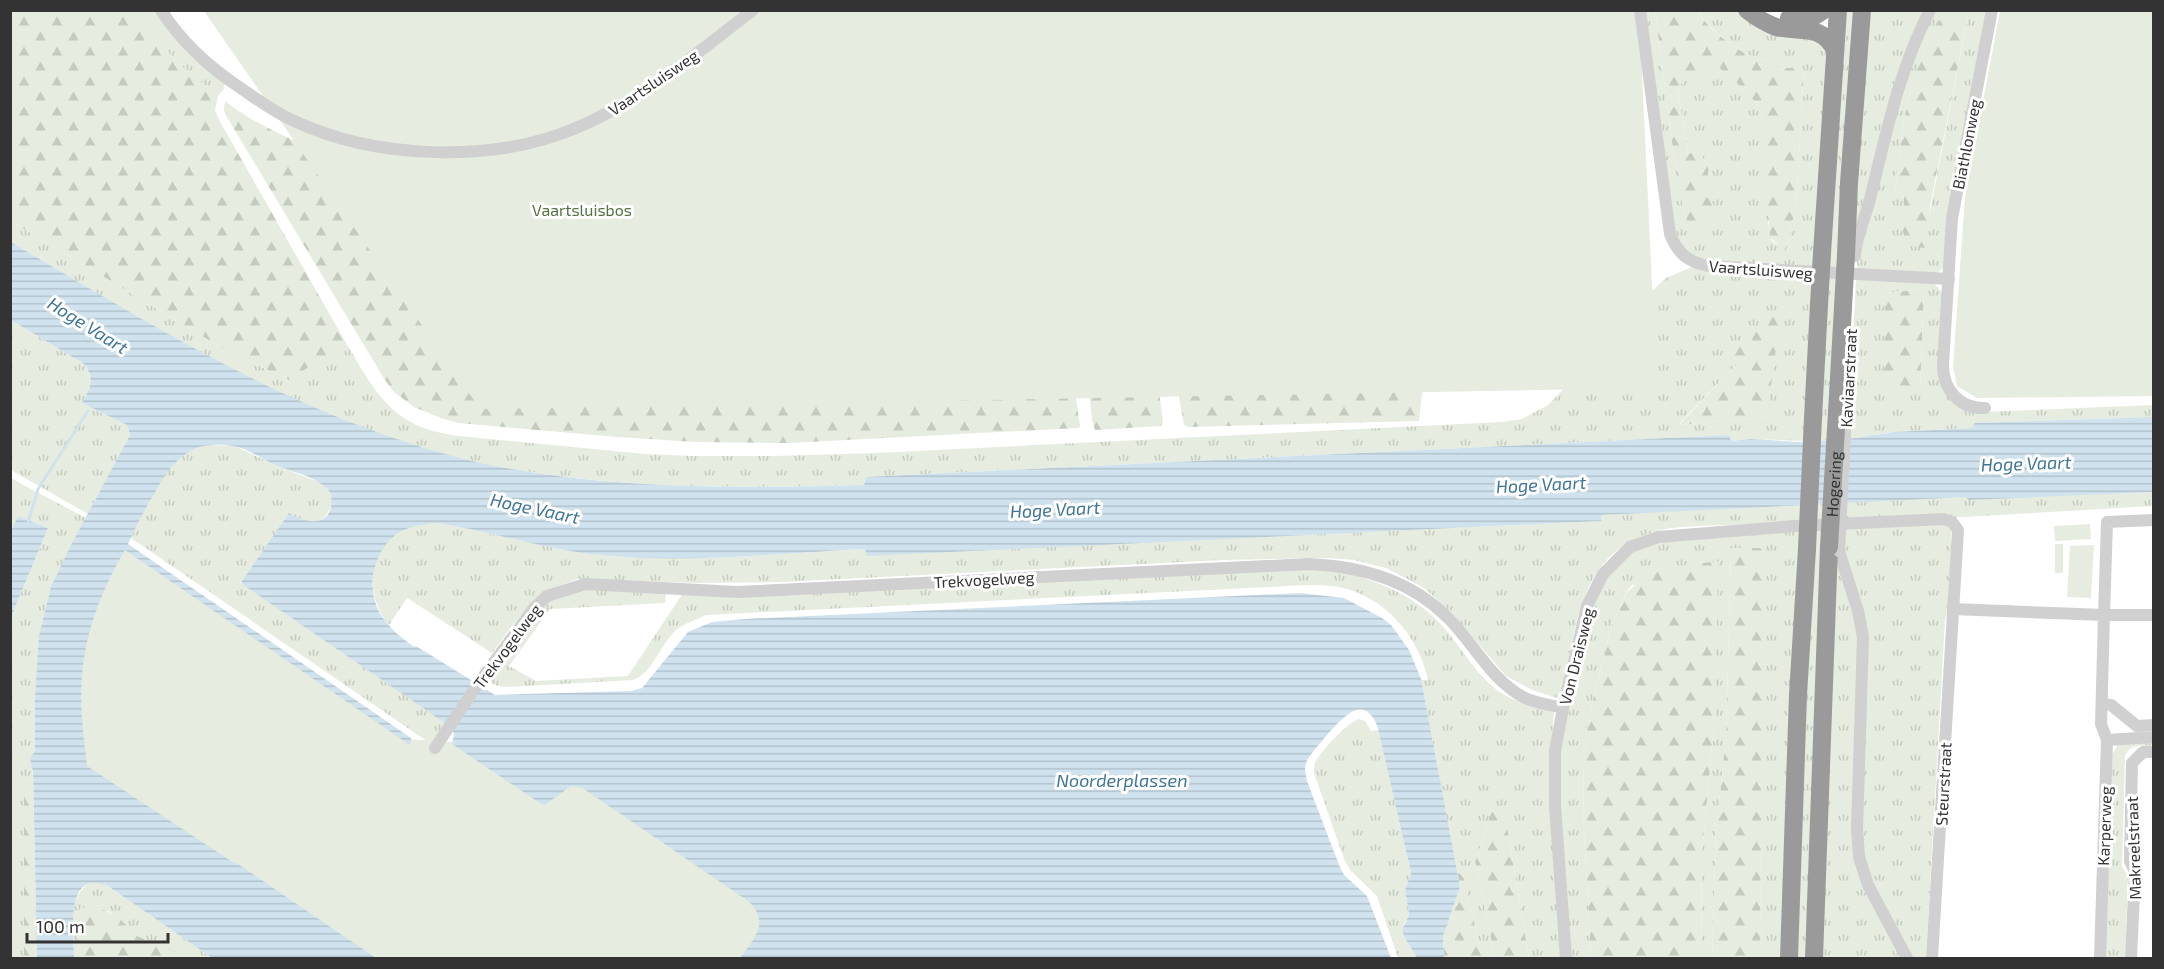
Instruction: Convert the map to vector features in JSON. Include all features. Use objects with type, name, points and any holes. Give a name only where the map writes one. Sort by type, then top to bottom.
[{"type":"highway","points":[[1747,10],[1778,27],[1818,33],[1827,38],[1834,50]]},
{"type":"highway","points":[[1765,10],[1784,18],[1805,20],[1824,10]]},
{"type":"highway","name":"Hogering","points":[[1789,958],[1798,696],[1822,253],[1838,10]]},
{"type":"highway","name":"Hogering","points":[[1814,958],[1850,256],[1849,183],[1862,10]]},
{"type":"street","name":"Vaartsluisweg","points":[[161,10],[174,31],[202,59],[231,82],[292,120],[339,138],[392,150],[456,153],[537,141],[574,129],[622,106],[753,10]]},
{"type":"street","name":"Vaartsluisweg","points":[[1640,10],[1670,234],[1681,254],[1688,260],[1709,266],[1949,279]]},
{"type":"street","points":[[1850,256],[1867,211],[1894,101],[1909,57],[1930,10]]},
{"type":"street","name":"Biathlonweg","points":[[1985,408],[1964,404],[1954,397],[1945,382],[1943,365],[1954,208],[1992,10]]},
{"type":"street","name":"Von Draisweg","points":[[1566,958],[1555,806],[1555,751],[1587,606],[1603,574],[1630,547],[1658,537],[1712,531],[1944,519],[1952,522]]},
{"type":"street","points":[[2154,520],[2107,522],[2102,704],[2102,724],[2107,740],[2154,737]]},
{"type":"street","name":"Steurstraat","points":[[1932,958],[1958,530],[1952,522]]},
{"type":"street","points":[[1834,549],[1858,611],[1863,637],[1857,828],[1859,857],[1868,885],[1907,958]]},
{"type":"street","name":"Trekvogelweg","points":[[435,748],[480,681],[534,608],[547,596],[585,584],[737,592],[1309,564],[1335,565],[1394,581],[1423,596],[1448,617],[1502,682],[1524,697],[1563,708]]},
{"type":"street","points":[[1953,609],[2154,615]]},
{"type":"street","points":[[2102,704],[2111,705],[2136,726],[2154,725]]},
{"type":"street","name":"Karperweg","points":[[2100,958],[2107,740]]},
{"type":"street","name":"Makreelstraat","points":[[2132,958],[2135,872],[2130,861],[2132,764],[2143,752],[2154,752]]},
{"type":"green space","points":[[11,10],[136,11],[175,61],[218,96],[215,110],[219,120],[346,343],[289,380],[222,348],[11,221]]},
{"type":"green space","points":[[136,11],[156,11],[225,82],[224,89],[218,96],[175,61]]},
{"type":"green space","name":"Vaartsluisbos","points":[[204,11],[1639,11],[1657,388],[480,409]]},
{"type":"green space","points":[[1644,11],[1655,11],[1678,187],[1687,221],[1705,195],[1708,166],[1695,152],[1688,154],[1677,85],[1700,71],[1718,67],[1760,107],[1770,218],[1768,222],[1772,241],[1786,251],[1796,205],[1804,70],[1795,67],[1779,69],[1767,61],[1743,52],[1713,29],[1698,11],[1741,11],[1815,37],[1826,52],[1814,268],[1699,260],[1677,242],[1670,206]]},
{"type":"green space","points":[[1655,11],[1698,11],[1713,30],[1743,52],[1767,61],[1779,69],[1796,67],[1804,70],[1796,205],[1786,251],[1780,248],[1770,236],[1760,107],[1718,67],[1701,71],[1677,86],[1688,154],[1695,152],[1702,156],[1709,167],[1705,195],[1716,207],[1714,215],[1703,222],[1687,221],[1678,187]]},
{"type":"green space","points":[[1843,11],[1855,11],[1838,269],[1826,268]]},
{"type":"green space","points":[[1869,11],[1925,11],[1851,245]]},
{"type":"green space","points":[[1933,11],[1944,11],[1911,89],[1903,127],[1895,191],[1903,194],[1904,201],[1929,216],[1969,11],[1987,11],[1944,266],[1938,273],[1857,270],[1858,243],[1891,119]]},
{"type":"green space","points":[[1944,11],[1969,11],[1930,206],[1927,248],[1916,247],[1904,237],[1903,194],[1895,191],[1899,152],[1914,79]]},
{"type":"green space","points":[[2000,11],[2153,11],[2153,396],[1977,398],[1957,386],[1953,367],[1965,197]]},
{"type":"green space","points":[[225,101],[254,121],[306,146],[1075,392],[1080,426],[1078,428],[789,443],[695,442],[458,423],[441,418],[414,407],[394,392],[385,380],[228,119],[224,110]]},
{"type":"green space","points":[[11,221],[222,348],[289,380],[346,343],[367,378],[389,406],[402,417],[436,432],[645,454],[692,456],[877,453],[1502,422],[1522,419],[1548,405],[1666,278],[1692,267],[1814,275],[1805,441],[1751,439],[1730,441],[1729,435],[866,477],[864,485],[727,487],[592,480],[501,467],[434,451],[370,430],[307,405],[186,344],[11,242]],"holes":[[[1736,365],[1767,417],[1679,425]]]},
{"type":"green space","points":[[1825,276],[1838,277],[1829,440],[1817,441]]},
{"type":"green space","points":[[1856,278],[1919,281],[1938,287],[1943,295],[1940,378],[1984,412],[2153,405],[2153,417],[1975,423],[1971,428],[1895,432],[1848,439]],"holes":[[[1924,289],[1920,389],[1885,293]]]},
{"type":"green space","points":[[1924,289],[1920,390],[1884,389],[1885,293]]},
{"type":"green space","points":[[1778,308],[1781,309],[1767,417],[1679,425],[1736,365],[1734,347]]},
{"type":"green space","points":[[11,320],[84,364],[89,374],[90,384],[82,403],[127,425],[130,435],[88,514],[11,470]]},
{"type":"green space","points":[[1424,374],[1419,421],[1188,427],[1184,425],[1177,386]]},
{"type":"green space","points":[[1158,385],[1163,420],[1161,426],[1095,430],[1089,392]]},
{"type":"green space","points":[[209,445],[235,446],[321,483],[331,494],[332,501],[329,510],[321,520],[309,522],[289,514],[241,583],[447,724],[431,744],[131,538],[169,467],[187,452]]},
{"type":"green space","points":[[10,478],[86,518],[72,543],[35,699],[33,779],[24,781],[24,958],[10,958],[11,625],[14,610],[48,528],[18,516],[11,531]]},
{"type":"green space","points":[[11,478],[28,488],[11,523]]},
{"type":"green space","points":[[2154,492],[2153,506],[1964,517],[1695,526],[1654,532],[1629,542],[1610,556],[1596,574],[1578,618],[1562,690],[1557,698],[1532,690],[1506,676],[1452,613],[1424,588],[1386,568],[1354,560],[1327,558],[1223,560],[782,582],[694,583],[578,579],[550,589],[533,602],[492,653],[407,598],[389,625],[381,614],[373,588],[376,562],[381,550],[390,540],[410,527],[438,523],[539,545],[600,555],[699,558],[866,549],[867,555],[1601,521],[1602,515],[1784,504]]},
{"type":"green space","points":[[1947,523],[1951,530],[1950,601],[1945,620],[1926,958],[1912,958],[1869,876],[1861,848],[1868,643],[1842,550],[1843,527]]},
{"type":"green space","points":[[2090,524],[2091,539],[2055,541],[2054,526]]},
{"type":"green space","points":[[1826,527],[1808,958],[1796,958],[1813,528]]},
{"type":"green space","points":[[1801,528],[1785,958],[1760,958],[1762,548],[1731,549],[1726,738],[1716,831],[1712,958],[1701,958],[1702,852],[1715,714],[1633,584],[1627,591],[1612,624],[1590,712],[1583,755],[1584,831],[1591,958],[1569,958],[1557,781],[1559,752],[1586,613],[1614,564],[1647,542]]},
{"type":"green space","points":[[2055,544],[2063,544],[2063,573],[2055,573]]},
{"type":"green space","points":[[2094,545],[2091,598],[2067,597],[2070,546]]},
{"type":"green space","points":[[124,547],[406,739],[454,742],[574,780],[775,916],[746,958],[370,958],[84,769],[79,679],[89,620],[107,576]]},
{"type":"green space","points":[[1835,547],[1858,628],[1853,837],[1902,958],[1819,958]]},
{"type":"green space","points":[[1731,548],[1763,548],[1760,958],[1712,958],[1716,831],[1726,738]]},
{"type":"green space","points":[[1718,561],[1715,714],[1702,852],[1701,958],[1591,958],[1584,831],[1583,755],[1590,712],[1612,624],[1627,592],[1646,576],[1667,568]]},
{"type":"green space","points":[[1324,570],[1349,574],[1382,584],[1397,592],[1439,622],[1478,672],[1498,691],[1518,701],[1554,712],[1552,740],[1561,958],[1529,958],[1506,820],[1491,805],[1487,828],[1475,862],[1495,958],[1482,958],[1464,877],[1457,872],[1421,680],[1428,680],[1417,648],[1397,620],[1385,609],[1371,599],[1339,587],[1295,586],[706,615],[676,630],[646,671],[633,680],[507,687],[487,681],[538,609],[549,601],[584,589],[666,592],[665,603],[550,609],[509,666],[536,681],[628,676],[683,593]]},
{"type":"green space","points":[[1359,719],[1365,721],[1371,731],[1379,730],[1411,873],[1405,890],[1409,915],[1403,926],[1405,938],[1417,958],[1398,958],[1377,896],[1350,870],[1344,859],[1314,773],[1315,763],[1322,752],[1342,731]]},
{"type":"green space","points":[[2153,742],[2153,746],[2133,747],[2125,756],[2122,867],[2128,875],[2125,958],[2105,958],[2112,755],[2118,744]]},
{"type":"green space","points":[[13,759],[17,958],[10,958],[10,760]]},
{"type":"green space","points":[[33,779],[37,958],[24,958],[24,781]]},
{"type":"green space","points":[[1491,805],[1504,812],[1506,820],[1529,958],[1495,958],[1475,862],[1487,828]]},
{"type":"green space","points":[[1457,872],[1464,877],[1482,958],[1444,958],[1443,936],[1460,887]]},
{"type":"green space","points":[[91,882],[99,882],[108,886],[212,958],[183,957],[136,936],[111,912],[98,910],[78,919],[78,958],[74,958],[74,906],[77,897]]},
{"type":"green space","points":[[80,907],[105,910],[118,917],[137,936],[189,958],[130,958],[126,956],[123,958],[78,958]]},
{"type":"water","name":"Noorderplassen","points":[[11,242],[128,311],[247,376],[370,430],[434,451],[501,467],[591,480],[727,487],[864,485],[866,477],[1729,435],[1731,441],[1751,439],[1799,442],[1848,439],[1895,432],[1971,428],[1975,423],[2153,417],[2153,492],[1969,500],[1966,497],[1602,515],[1601,521],[867,556],[865,549],[699,558],[600,555],[559,549],[438,523],[411,527],[393,537],[380,554],[373,575],[374,597],[383,619],[414,647],[416,646],[495,695],[631,691],[642,688],[688,632],[712,622],[745,619],[1300,593],[1344,598],[1391,625],[1409,650],[1421,679],[1460,887],[1443,936],[1444,958],[1417,958],[1402,930],[1409,915],[1405,890],[1411,873],[1378,728],[1366,711],[1359,710],[1345,716],[1326,736],[1308,759],[1305,772],[1339,865],[1344,875],[1367,896],[1391,958],[740,958],[755,937],[759,923],[755,909],[748,901],[581,787],[571,786],[545,805],[541,804],[452,744],[454,734],[452,728],[242,584],[289,513],[305,520],[325,518],[331,505],[331,494],[313,479],[275,465],[244,449],[233,446],[205,446],[184,455],[168,471],[128,544],[411,738],[410,745],[125,550],[96,611],[84,660],[81,699],[87,766],[235,862],[376,958],[212,958],[108,886],[94,883],[84,886],[74,906],[74,958],[37,958],[33,772],[30,759],[35,751],[35,699],[39,636],[51,587],[130,435],[127,425],[82,403],[90,384],[89,374],[84,364],[11,320]]},
{"type":"water","points":[[18,516],[48,528],[14,610],[11,625],[11,531]]},
{"type":"waterway","points":[[28,522],[38,489],[88,411]]},
{"type":"water label","name":"Hoge Vaart","points":[[88,325]]},
{"type":"water label","name":"Hoge Vaart","points":[[2026,463]]},
{"type":"water label","name":"Hoge Vaart","points":[[1541,484]]},
{"type":"water label","name":"Hoge Vaart","points":[[535,508]]},
{"type":"water label","name":"Hoge Vaart","points":[[1055,509]]}]
